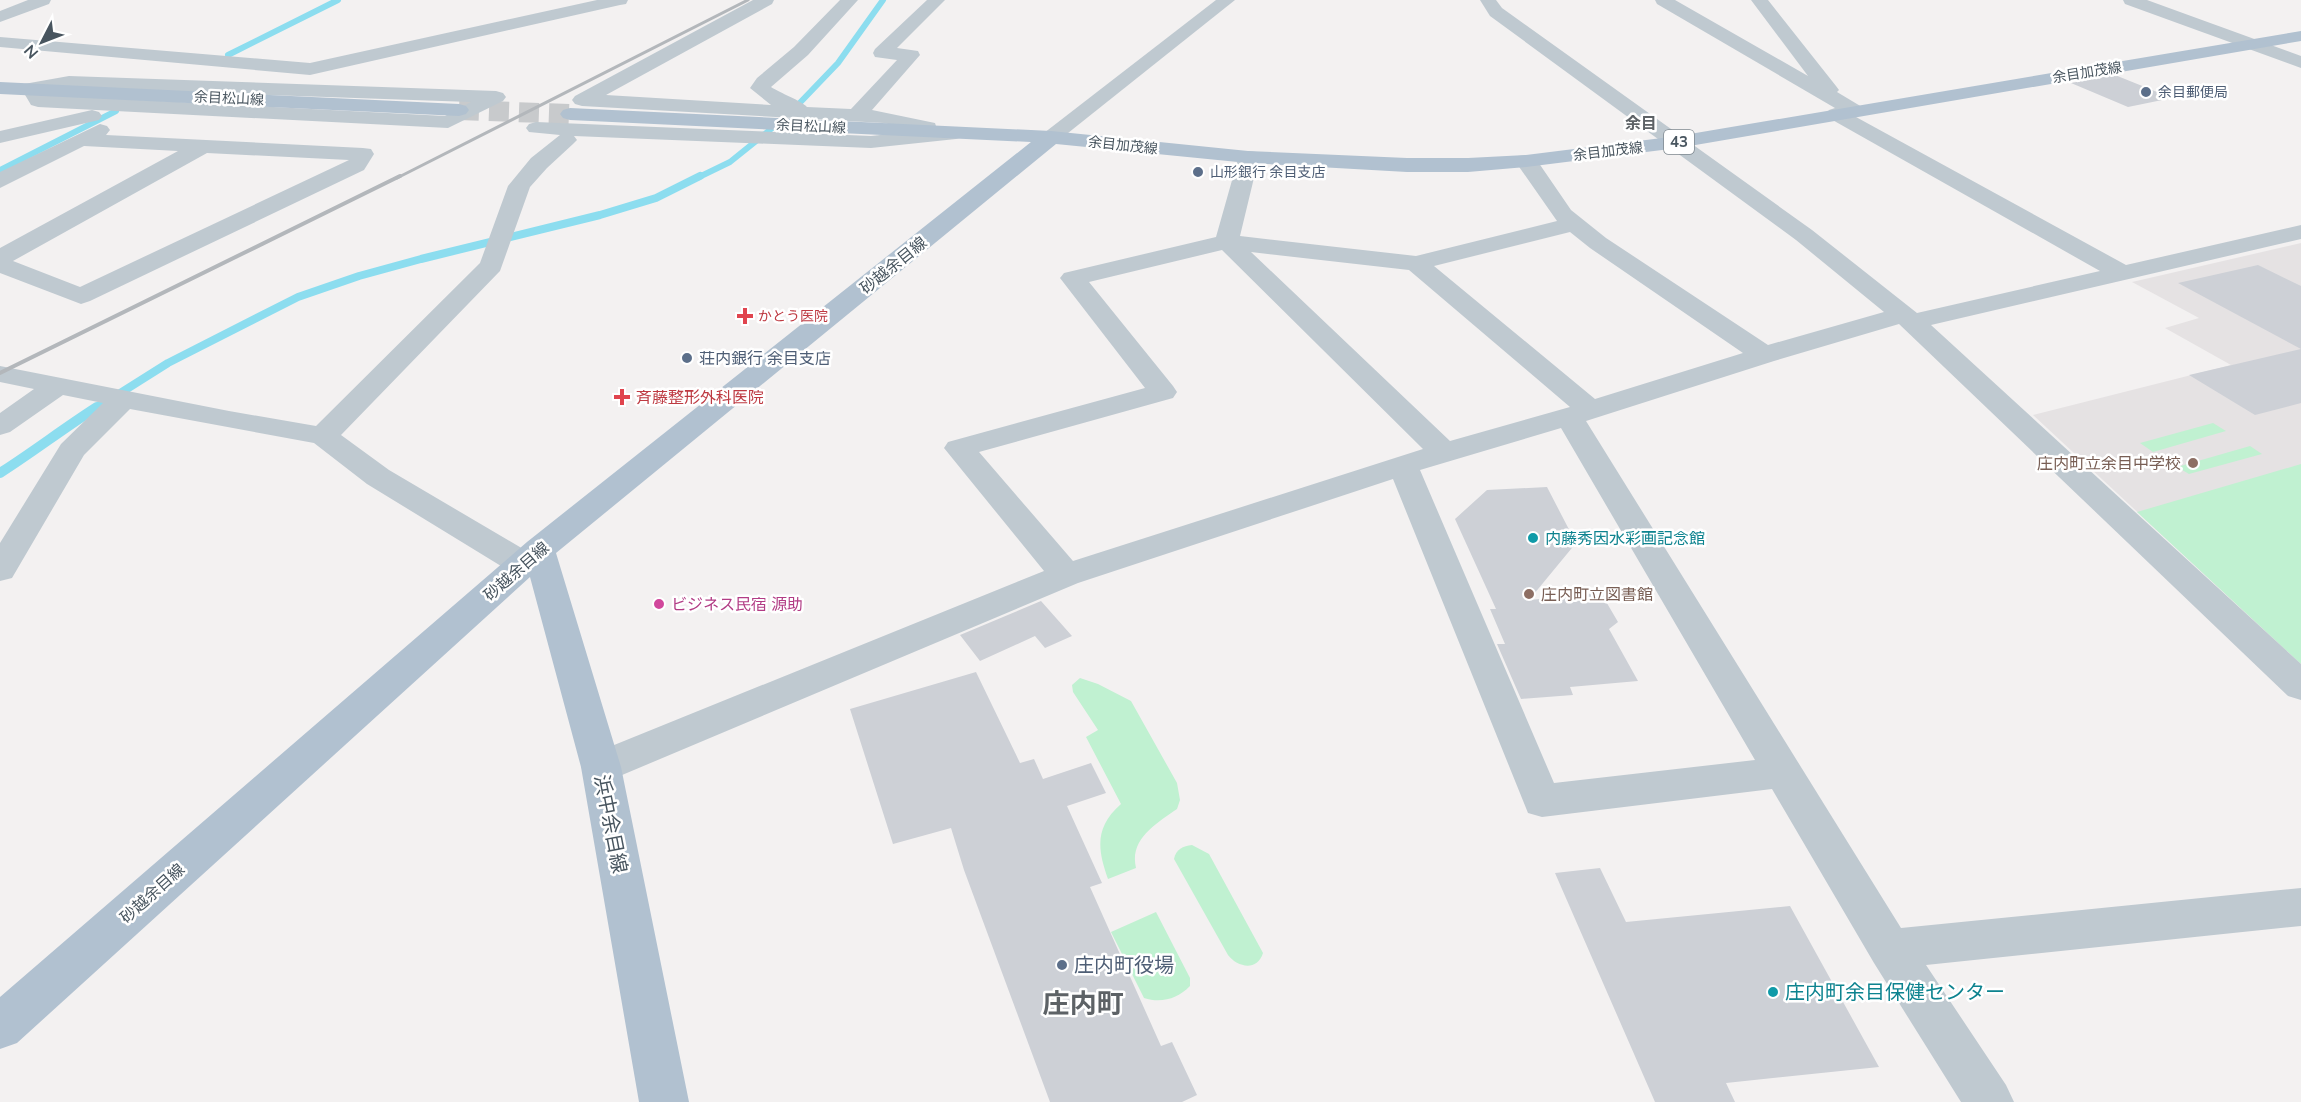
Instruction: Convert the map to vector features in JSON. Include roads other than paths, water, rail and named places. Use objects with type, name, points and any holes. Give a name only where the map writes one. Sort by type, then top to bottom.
[{"type":"main road","name":"余目加茂線","points":[[1051,137],[1248,157],[1407,165],[1526,161],[1678,142],[1843,109],[2301,36]]},
{"type":"main road","name":"余目松山線","points":[[0,88],[459,110]]},
{"type":"main road","name":"余目松山線","points":[[576,107],[956,133],[1051,137]]},
{"type":"main road","name":"砂越余目線","points":[[0,1027],[531,557],[1051,137]]},
{"type":"main road","name":"浜中余目線","points":[[531,557],[601,767],[664,1102]]},
{"type":"street","points":[[0,17],[43,0]]},
{"type":"street","points":[[529,20],[529,12],[547,0]]},
{"type":"street","points":[[0,42],[310,69],[620,0]]},
{"type":"street","points":[[323,436],[491,266],[519,186],[539,163],[566,140],[529,136],[536,128],[766,0]]},
{"type":"street","points":[[813,113],[777,100],[760,88],[801,51],[850,0]]},
{"type":"street","points":[[856,116],[911,55],[882,53],[937,0]]},
{"type":"street","points":[[1051,137],[1227,0]]},
{"type":"street","points":[[1488,0],[1496,12],[1804,235],[1907,318],[2301,686]]},
{"type":"street","points":[[1664,0],[1843,109],[2122,273]]},
{"type":"street","points":[[1758,0],[1843,109]]},
{"type":"street","points":[[2131,0],[2301,62]]},
{"type":"street","points":[[69,82],[496,97],[448,122],[38,101],[31,88],[69,82]]},
{"type":"street","points":[[0,181],[145,106]]},
{"type":"street","points":[[576,107],[884,117],[956,133]]},
{"type":"street","points":[[0,138],[92,116]]},
{"type":"street","points":[[536,128],[871,142],[956,133]]},
{"type":"street","points":[[0,264],[81,296],[356,165],[363,154],[81,140]]},
{"type":"street","points":[[0,258],[201,147]]},
{"type":"street","points":[[1227,242],[1248,157]]},
{"type":"street","points":[[1526,161],[1563,215],[1598,243],[1764,355]]},
{"type":"street","points":[[1066,575],[959,448],[1163,392],[1072,278],[1227,242],[1416,263],[1575,224]]},
{"type":"street","points":[[601,767],[1066,575],[1444,452],[1580,414],[1764,355],[1907,318],[2122,273],[2301,232]]},
{"type":"street","points":[[1227,242],[1444,452]]},
{"type":"street","points":[[1416,263],[1580,414],[1783,772],[1890,949],[1989,1102]]},
{"type":"street","points":[[0,374],[323,436],[378,477],[531,557]]},
{"type":"street","points":[[0,426],[58,386]]},
{"type":"street","points":[[0,570],[72,450],[123,399]]},
{"type":"street","points":[[1403,465],[1542,801],[1783,772]]},
{"type":"street","points":[[1890,949],[2301,907]]},
{"type":"waterway","points":[[228,55],[338,0]]},
{"type":"waterway","points":[[792,111],[838,63],[883,0]]},
{"type":"waterway","points":[[0,170],[116,111]]},
{"type":"waterway","points":[[697,178],[730,162],[781,121]]},
{"type":"waterway","points":[[95,409],[168,363],[298,297],[359,276],[421,259],[600,215],[656,198],[700,176]]},
{"type":"waterway","points":[[0,473],[97,407]]},
{"type":"tunnel","points":[[459,110],[570,114]]},
{"type":"railway","points":[[397,178],[748,0]]},
{"type":"railway","points":[[0,373],[400,176]]},
{"type":"place","name":"余目郵便局","points":[[2146,92]]},
{"type":"place","name":"山形銀行 余目支店","points":[[1198,172]]},
{"type":"place","name":"かとう医院","points":[[745,316]]},
{"type":"place","name":"荘内銀行 余目支店","points":[[687,358]]},
{"type":"place","name":"斉藤整形外科医院","points":[[622,397]]},
{"type":"place","name":"庄内町立余目中学校","points":[[2193,463]]},
{"type":"place","name":"内藤秀因水彩画記念館","points":[[1533,538]]},
{"type":"place","name":"庄内町立図書館","points":[[1529,594]]},
{"type":"place","name":"ビジネス民宿 源助","points":[[659,604]]},
{"type":"place","name":"庄内町役場","points":[[1062,965]]},
{"type":"place","name":"庄内町余目保健センター","points":[[1773,992]]},
{"type":"district","name":"余目","points":[[1641,123]]},
{"type":"district","name":"庄内町","points":[[1083,1004]]}]
